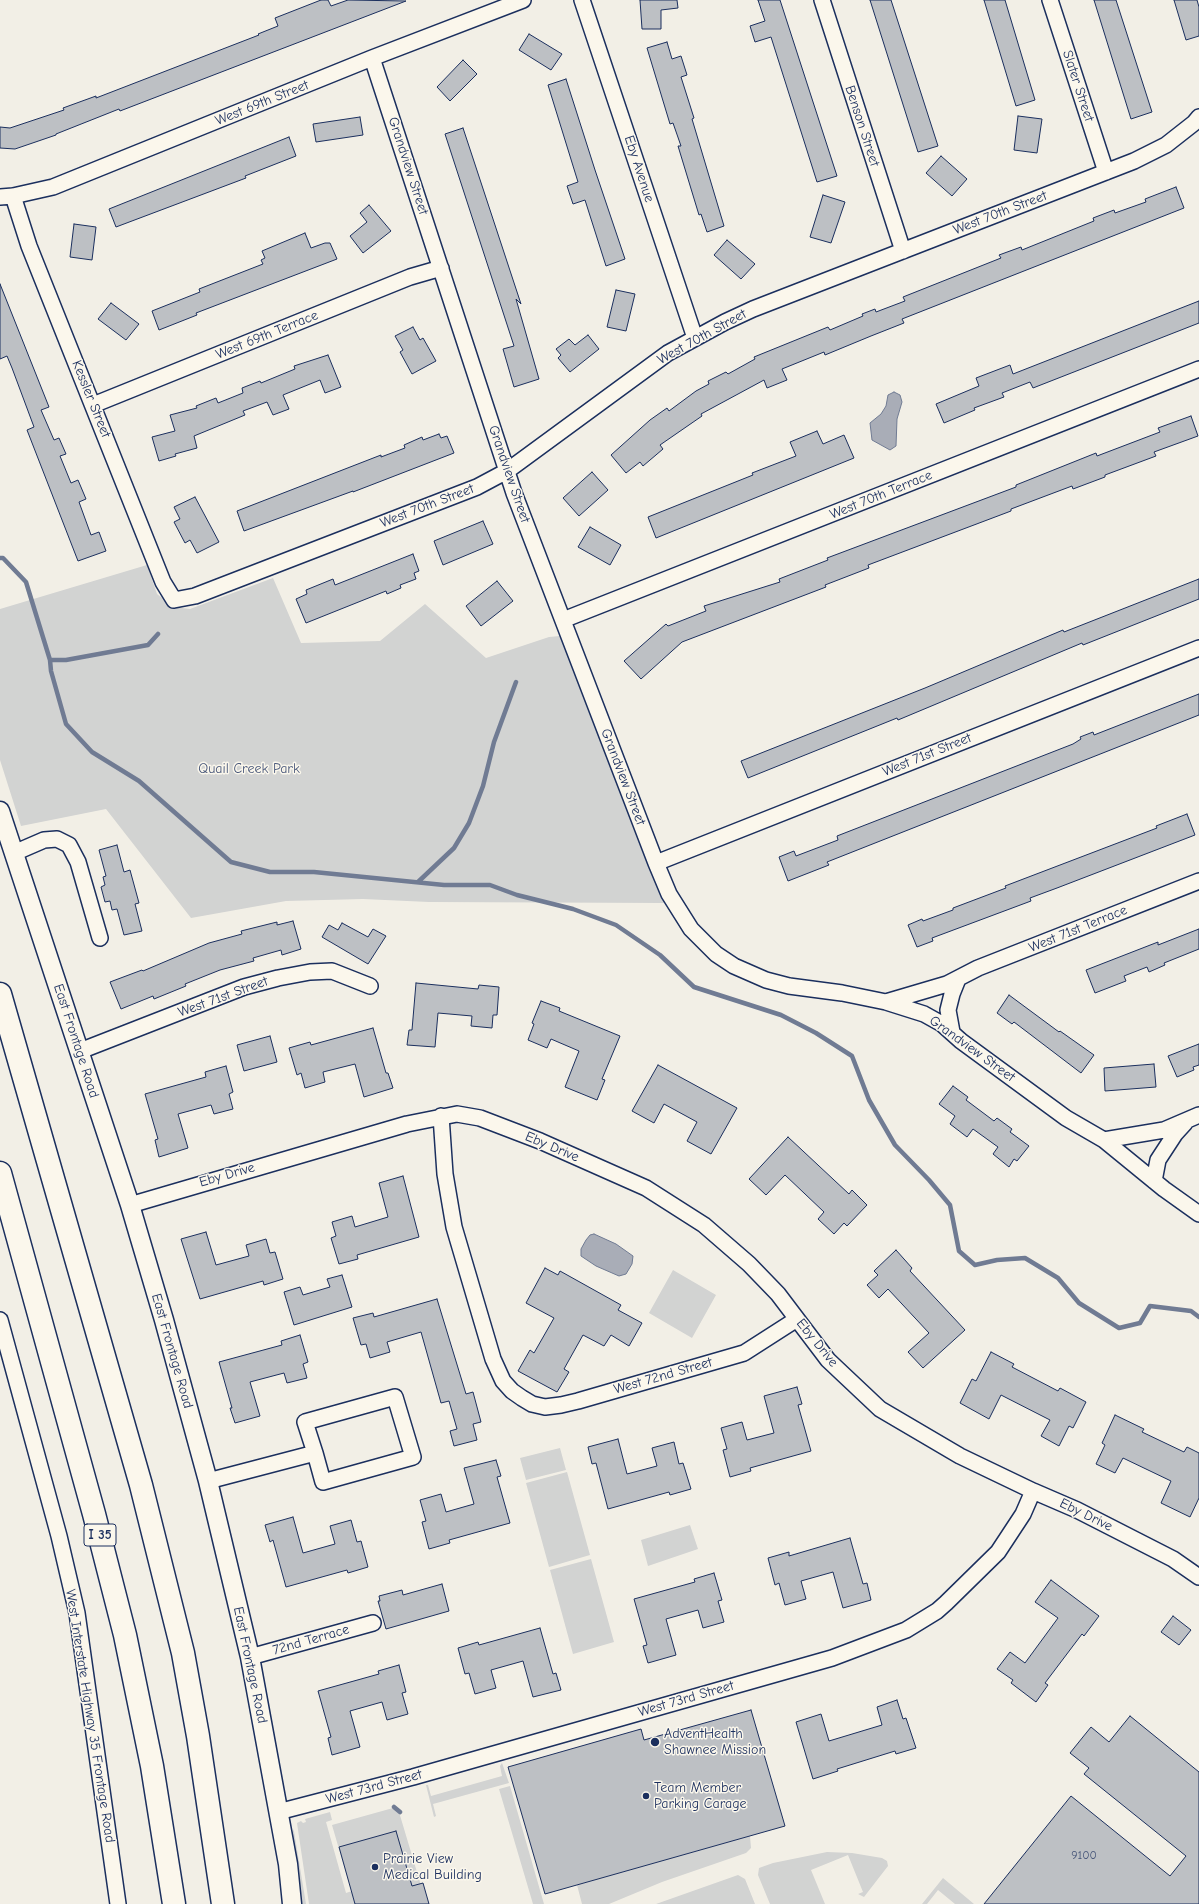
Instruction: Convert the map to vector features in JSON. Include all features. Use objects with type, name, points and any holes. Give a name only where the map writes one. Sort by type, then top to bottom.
[{"type":"highway","points":[[0,994],[141,1485],[183,1653],[199,1743],[223,1904]]},
{"type":"highway","name":"I 35","points":[[0,1173],[94,1514],[125,1635],[152,1766],[174,1904]]},
{"type":"street","name":"West 69th Street","points":[[7,196],[52,187],[372,58],[522,0]]},
{"type":"street","name":"Eby Avenue","points":[[582,0],[695,338]]},
{"type":"street","name":"Benson Street","points":[[822,0],[902,251]]},
{"type":"street","name":"Slater Street","points":[[1050,0],[1106,172]]},
{"type":"street","name":"Grandview Street","points":[[372,58],[514,493],[656,863],[669,894],[691,929],[716,954],[734,966],[766,980],[789,986],[886,1002],[924,1014],[942,1024],[1066,1118],[1104,1140],[1154,1181],[1199,1214]]},
{"type":"street","name":"West 70th Street","points":[[174,600],[195,596],[477,487],[507,471],[668,353],[725,322],[753,308],[1134,161],[1166,145],[1194,123],[1199,117]]},
{"type":"street","name":"Kessler Street","points":[[7,196],[29,246],[163,582],[174,600]]},
{"type":"street","name":"West 69th Terrace","points":[[93,405],[410,277],[441,268]]},
{"type":"street","name":"West 70th Terrace","points":[[563,620],[1199,369]]},
{"type":"street","name":"West 71st Street","points":[[656,863],[1199,648]]},
{"type":"street","name":"East Frontage Road","points":[[0,811],[130,1205],[164,1320],[208,1481],[250,1657],[288,1864],[292,1904]]},
{"type":"street","points":[[14,853],[44,840],[57,839],[69,845],[78,862],[100,938]]},
{"type":"street","name":"West 71st Terrace","points":[[886,1002],[926,991],[958,979],[978,968],[1199,881]]},
{"type":"street","name":"West 71st Street","points":[[80,1051],[244,986],[278,978],[332,971],[370,986]]},
{"type":"street","points":[[952,1032],[948,1010],[958,979]]},
{"type":"street","name":"Eby Drive","points":[[130,1205],[407,1124],[457,1114],[480,1118],[540,1141],[646,1188],[704,1225],[778,1294],[828,1360],[880,1409],[960,1456],[1033,1491],[1078,1510],[1173,1560],[1199,1577]]},
{"type":"street","name":"West 72nd Street","points":[[441,1116],[445,1174],[454,1226],[494,1359],[503,1381],[512,1391],[532,1404],[545,1407],[586,1399],[744,1353],[797,1319]]},
{"type":"street","points":[[1104,1140],[1164,1130],[1193,1118]]},
{"type":"street","points":[[1154,1181],[1158,1160],[1175,1134],[1193,1118]]},
{"type":"street","name":"West Interstate Highway 35 Frontage Road","points":[[0,1320],[59,1536],[77,1613],[118,1904]]},
{"type":"street","points":[[395,1397],[413,1457],[323,1482],[315,1454],[305,1422],[395,1397]]},
{"type":"street","points":[[208,1481],[315,1454]]},
{"type":"street","name":"West 73rd Street","points":[[278,1812],[413,1777],[816,1662],[876,1642],[906,1630],[937,1611],[998,1552],[1023,1514],[1033,1491]]},
{"type":"street","name":"72nd Terrace","points":[[250,1657],[373,1623]]},
{"type":"green space","name":"Quail Creek Park","points":[[147,565],[157,594],[174,607],[190,609],[273,578],[301,643],[380,641],[425,604],[486,658],[549,637],[560,636],[665,903],[429,902],[363,899],[286,901],[191,918],[106,809],[21,826],[0,760],[0,609]]},
{"type":"green space","points":[[673,1270],[716,1295],[692,1338],[649,1313]]},
{"type":"green space","points":[[560,1448],[566,1470],[526,1480],[520,1458]]},
{"type":"green space","points":[[567,1472],[590,1555],[549,1567],[526,1483]]},
{"type":"green space","points":[[690,1525],[698,1549],[648,1566],[641,1540]]},
{"type":"green space","points":[[591,1559],[614,1642],[573,1654],[550,1570]]},
{"type":"green space","points":[[502,1763],[509,1783],[433,1804],[436,1816],[434,1817],[426,1785],[428,1785],[431,1796],[502,1776],[500,1766]]},
{"type":"green space","points":[[510,1786],[544,1904],[533,1904],[499,1789]]},
{"type":"green space","points":[[393,1808],[399,1812],[422,1889],[413,1892],[396,1831],[339,1847],[350,1887],[332,1825]]},
{"type":"green space","points":[[330,1812],[332,1820],[326,1822],[346,1893],[352,1891],[355,1904],[309,1904],[297,1823],[301,1821],[303,1823],[306,1822],[305,1819]]},
{"type":"green space","points":[[294,1829],[306,1904],[302,1904],[292,1834]]},
{"type":"green space","points":[[750,1836],[751,1848],[746,1853],[662,1882],[609,1904],[582,1904],[577,1885]]},
{"type":"green space","points":[[827,1852],[852,1853],[882,1858],[887,1861],[888,1866],[864,1897],[858,1894],[863,1892],[848,1855],[811,1870],[825,1904],[770,1904],[758,1875],[759,1868],[773,1863]]},
{"type":"green space","points":[[738,1875],[745,1879],[755,1904],[656,1904]]},
{"type":"green space","points":[[943,1878],[974,1904],[955,1904],[938,1890],[927,1904],[922,1904]]},
{"type":"shaded area","points":[[894,392],[900,395],[902,402],[897,419],[896,446],[890,450],[872,440],[870,423],[881,414],[886,406],[888,395]]},
{"type":"shaded area","points":[[594,1234],[616,1244],[633,1256],[632,1264],[626,1274],[619,1276],[596,1266],[581,1256],[581,1249],[586,1240],[590,1235]]},
{"type":"building","points":[[321,0],[328,0],[331,6],[348,0],[406,1],[120,111],[119,109],[56,135],[15,149],[0,148],[0,127],[10,128],[64,110],[63,108],[96,96],[96,98],[259,35],[258,34],[278,26],[275,18]]},
{"type":"building","points":[[640,0],[677,0],[678,8],[661,10],[661,29],[642,29]]},
{"type":"building","points":[[758,0],[780,0],[837,176],[817,182],[771,37],[755,42],[750,26],[765,21]]},
{"type":"building","points":[[870,0],[891,0],[938,146],[918,152]]},
{"type":"building","points":[[984,0],[1005,0],[1035,100],[1016,106]]},
{"type":"building","points":[[1094,0],[1116,0],[1152,112],[1131,119]]},
{"type":"building","points":[[1174,0],[1197,0],[1199,7],[1199,36],[1186,40]]},
{"type":"building","points":[[529,34],[562,54],[551,70],[519,50]]},
{"type":"building","points":[[667,42],[672,59],[681,56],[687,75],[681,77],[724,226],[707,232],[701,214],[699,215],[678,146],[681,146],[673,123],[670,124],[647,48]]},
{"type":"building","points":[[463,60],[477,74],[450,101],[437,87]]},
{"type":"building","points":[[566,79],[625,259],[606,266],[585,200],[573,204],[567,186],[578,182],[548,85]]},
{"type":"building","points":[[1018,116],[1042,119],[1037,153],[1014,150]]},
{"type":"building","points":[[360,117],[363,135],[316,142],[313,124]]},
{"type":"building","points":[[463,128],[521,304],[516,299],[539,379],[514,387],[503,349],[514,346],[445,134]]},
{"type":"building","points":[[289,137],[296,156],[245,176],[246,178],[116,227],[109,209]]},
{"type":"building","points":[[941,156],[967,179],[952,196],[926,173]]},
{"type":"building","points":[[1176,187],[1184,208],[902,319],[904,323],[825,355],[824,352],[782,369],[787,380],[767,388],[764,380],[701,414],[702,416],[660,445],[663,449],[643,466],[640,462],[626,473],[611,455],[650,420],[667,408],[669,411],[696,391],[709,384],[708,381],[726,372],[728,374],[755,359],[754,357],[828,327],[830,330],[863,316],[862,314],[875,309],[876,312],[905,301],[903,297],[1001,258],[999,255],[1021,247],[1022,250],[1094,221],[1093,218],[1114,210],[1115,213],[1146,202],[1145,199]]},
{"type":"building","points":[[823,195],[845,202],[831,243],[810,237]]},
{"type":"building","points":[[369,205],[391,231],[363,253],[350,236],[367,222],[360,213]]},
{"type":"building","points":[[74,224],[96,227],[92,260],[70,257]]},
{"type":"building","points":[[305,233],[311,248],[325,243],[330,243],[337,259],[196,313],[197,315],[159,330],[152,311],[200,292],[199,289],[263,264],[261,260],[265,258],[262,251]]},
{"type":"building","points":[[727,240],[755,264],[741,279],[714,255]]},
{"type":"building","points":[[0,284],[49,407],[41,410],[54,440],[59,438],[66,454],[60,456],[71,483],[78,480],[86,499],[79,502],[91,535],[99,532],[106,551],[78,561],[27,430],[34,427],[12,368],[7,356],[0,359]]},
{"type":"building","points":[[616,290],[635,294],[626,331],[607,327]]},
{"type":"building","points":[[1199,301],[1199,323],[1033,388],[1030,382],[1002,393],[1004,397],[974,408],[975,410],[944,423],[936,404],[979,386],[976,378],[1010,365],[1013,374]]},
{"type":"building","points":[[111,303],[139,324],[126,340],[98,319]]},
{"type":"building","points":[[413,327],[420,340],[423,338],[436,361],[412,374],[400,352],[403,350],[395,336]]},
{"type":"building","points":[[588,335],[599,349],[570,372],[558,358],[561,355],[556,349],[569,339],[575,345]]},
{"type":"building","points":[[328,355],[341,387],[325,393],[320,380],[283,395],[289,409],[273,415],[267,402],[243,411],[245,415],[194,436],[197,448],[175,454],[176,456],[159,461],[152,437],[175,431],[170,415],[197,408],[196,406],[216,398],[218,403],[243,393],[242,388],[260,381],[261,383],[295,369],[294,366]]},
{"type":"building","points":[[1191,416],[1198,436],[1154,452],[1156,456],[1105,475],[1105,477],[1073,489],[1072,486],[1011,509],[1011,511],[868,565],[869,568],[825,585],[826,587],[682,642],[641,679],[624,661],[666,624],[668,626],[706,611],[704,606],[780,582],[779,579],[828,560],[827,558],[1016,487],[1016,485],[1096,453],[1097,456],[1160,432],[1158,428]]},
{"type":"building","points":[[817,431],[823,444],[844,435],[854,458],[656,538],[648,517],[796,456],[790,442]]},
{"type":"building","points":[[439,434],[441,438],[447,436],[454,453],[353,492],[244,531],[237,511],[381,455],[381,457],[405,448],[404,445],[422,437],[423,440]]},
{"type":"building","points":[[592,472],[608,490],[579,516],[563,498]]},
{"type":"building","points":[[195,497],[219,542],[197,553],[190,540],[185,543],[174,522],[180,519],[174,507]]},
{"type":"building","points":[[483,521],[493,544],[443,565],[434,541]]},
{"type":"building","points":[[590,527],[621,545],[610,565],[578,547]]},
{"type":"building","points":[[413,554],[419,571],[414,573],[416,579],[400,585],[401,588],[387,594],[386,591],[306,623],[296,599],[307,594],[306,590],[333,579],[335,585]]},
{"type":"building","points":[[1199,579],[1199,599],[1083,645],[1082,643],[898,720],[897,718],[748,778],[741,761],[925,688],[1063,630],[1064,632]]},
{"type":"building","points":[[497,581],[513,601],[481,626],[466,606]]},
{"type":"building","points":[[1199,694],[1199,715],[827,862],[829,865],[788,881],[779,857],[794,851],[796,856],[838,840],[837,836],[1073,744],[1081,739],[1080,737],[1093,732],[1094,735]]},
{"type":"building","points":[[1187,814],[1195,835],[1030,898],[1031,901],[932,938],[933,941],[917,947],[908,925],[922,919],[923,921],[953,910],[953,908],[1006,888],[1005,886],[1157,828],[1156,826]]},
{"type":"building","points":[[117,845],[124,872],[130,870],[139,903],[135,904],[142,931],[124,935],[117,909],[112,910],[110,901],[105,902],[101,887],[105,885],[103,877],[106,876],[99,850]]},
{"type":"building","points":[[293,921],[301,949],[282,955],[281,950],[253,958],[254,961],[220,970],[185,984],[186,986],[154,999],[153,996],[121,1009],[110,982],[142,970],[143,971],[209,943],[242,934],[241,931],[277,922],[277,925]]},
{"type":"building","points":[[342,923],[368,937],[373,929],[386,936],[368,964],[322,937],[329,925],[338,930]]},
{"type":"building","points":[[1199,929],[1199,949],[1164,963],[1165,965],[1149,972],[1147,967],[1124,976],[1126,981],[1095,993],[1086,970],[1158,942],[1158,945]]},
{"type":"building","points":[[416,983],[478,989],[479,985],[499,987],[497,1015],[493,1015],[492,1028],[471,1026],[472,1016],[438,1013],[435,1047],[407,1045],[409,1030],[412,1030]]},
{"type":"building","points":[[1009,995],[1059,1032],[1060,1031],[1094,1055],[1081,1073],[1014,1022],[1012,1024],[997,1013]]},
{"type":"building","points":[[541,1001],[560,1008],[559,1011],[620,1036],[602,1079],[605,1080],[597,1100],[565,1087],[579,1051],[551,1039],[547,1048],[528,1040],[534,1024],[532,1023]]},
{"type":"building","points":[[373,1028],[386,1073],[388,1073],[393,1088],[364,1097],[355,1064],[323,1072],[325,1082],[305,1088],[301,1073],[297,1075],[289,1048],[310,1042],[311,1045]]},
{"type":"building","points":[[270,1036],[277,1062],[244,1071],[237,1045]]},
{"type":"building","points":[[1199,1044],[1199,1065],[1193,1067],[1194,1070],[1177,1077],[1168,1056]]},
{"type":"building","points":[[1154,1064],[1156,1087],[1105,1091],[1104,1068]]},
{"type":"building","points":[[658,1065],[737,1108],[711,1154],[687,1141],[697,1122],[664,1104],[654,1123],[632,1111]]},
{"type":"building","points":[[226,1066],[233,1092],[229,1094],[233,1109],[214,1114],[211,1105],[178,1114],[188,1148],[159,1157],[155,1140],[158,1139],[145,1094],[206,1077],[205,1072]]},
{"type":"building","points":[[953,1086],[968,1097],[966,1100],[994,1121],[997,1118],[1012,1129],[1010,1132],[1029,1146],[1017,1161],[1014,1159],[1009,1167],[993,1154],[998,1147],[973,1129],[967,1137],[950,1124],[955,1116],[939,1104]]},
{"type":"building","points":[[788,1137],[849,1194],[852,1190],[867,1205],[847,1226],[844,1223],[834,1234],[818,1219],[824,1212],[785,1175],[766,1195],[749,1179]]},
{"type":"building","points":[[403,1176],[419,1237],[357,1255],[358,1259],[339,1264],[331,1238],[336,1236],[332,1222],[352,1216],[355,1227],[388,1217],[379,1183]]},
{"type":"building","points":[[206,1232],[216,1265],[249,1256],[246,1245],[266,1239],[270,1253],[275,1252],[283,1279],[264,1285],[263,1281],[200,1299],[181,1239]]},
{"type":"building","points":[[896,1250],[912,1268],[910,1271],[965,1330],[923,1368],[908,1352],[929,1333],[888,1289],[879,1298],[867,1285],[878,1275],[874,1271]]},
{"type":"building","points":[[545,1268],[558,1275],[560,1271],[621,1305],[618,1310],[642,1323],[629,1346],[611,1335],[604,1346],[583,1335],[564,1369],[569,1372],[557,1392],[518,1371],[530,1350],[534,1353],[554,1318],[526,1303]]},
{"type":"building","points":[[342,1275],[352,1307],[294,1325],[284,1292],[300,1287],[303,1295],[330,1287],[327,1279]]},
{"type":"building","points":[[437,1299],[466,1394],[473,1392],[481,1422],[473,1424],[477,1440],[454,1446],[450,1431],[457,1429],[449,1401],[441,1403],[421,1332],[387,1342],[390,1352],[370,1358],[366,1344],[361,1345],[353,1318],[373,1313],[374,1317]]},
{"type":"building","points":[[300,1335],[308,1362],[303,1364],[307,1378],[287,1383],[284,1373],[250,1382],[260,1416],[235,1423],[219,1362],[282,1345],[281,1341]]},
{"type":"building","points":[[991,1352],[1014,1364],[1012,1367],[1058,1391],[1060,1388],[1086,1402],[1073,1428],[1069,1426],[1059,1446],[1041,1436],[1050,1420],[1001,1395],[989,1419],[960,1403],[972,1379],[976,1381]]},
{"type":"building","points":[[797,1387],[802,1404],[798,1405],[811,1451],[750,1468],[751,1471],[730,1477],[723,1450],[727,1449],[721,1428],[742,1422],[747,1440],[774,1433],[764,1396]]},
{"type":"building","points":[[1115,1415],[1144,1429],[1142,1432],[1184,1452],[1187,1447],[1199,1453],[1199,1498],[1190,1517],[1161,1503],[1171,1481],[1123,1458],[1115,1473],[1096,1464],[1105,1445],[1102,1443]]},
{"type":"building","points":[[618,1439],[627,1474],[657,1466],[652,1448],[674,1442],[679,1464],[683,1463],[691,1489],[670,1495],[669,1492],[608,1509],[596,1463],[592,1464],[588,1447]]},
{"type":"building","points":[[496,1460],[501,1476],[497,1477],[510,1523],[449,1540],[450,1543],[429,1549],[422,1522],[426,1521],[420,1500],[441,1494],[446,1512],[474,1504],[464,1468]]},
{"type":"building","points":[[293,1517],[303,1553],[335,1544],[330,1526],[351,1520],[357,1542],[361,1541],[368,1567],[348,1573],[347,1570],[286,1587],[273,1540],[270,1542],[265,1525]]},
{"type":"building","points":[[850,1538],[863,1584],[867,1583],[871,1600],[843,1608],[833,1572],[801,1581],[806,1599],[785,1605],[779,1583],[775,1585],[768,1558],[789,1552],[789,1556]]},
{"type":"building","points":[[714,1573],[722,1600],[718,1601],[724,1622],[703,1628],[698,1610],[666,1619],[676,1655],[648,1663],[643,1646],[647,1645],[634,1599],[695,1582],[694,1579]]},
{"type":"building","points":[[1051,1580],[1099,1616],[1084,1636],[1082,1634],[1045,1683],[1048,1685],[1036,1702],[1011,1683],[1013,1680],[997,1669],[1010,1652],[1025,1663],[1058,1618],[1035,1602]]},
{"type":"building","points":[[442,1584],[449,1611],[386,1629],[378,1601],[380,1601],[379,1596],[402,1590],[403,1595]]},
{"type":"building","points":[[1173,1616],[1191,1630],[1179,1645],[1161,1632]]},
{"type":"building","points":[[540,1628],[553,1674],[556,1673],[561,1690],[533,1697],[523,1661],[491,1670],[496,1688],[475,1694],[469,1673],[465,1674],[458,1648],[478,1642],[479,1645]]},
{"type":"building","points":[[399,1665],[406,1692],[402,1693],[408,1714],[387,1720],[382,1702],[350,1711],[360,1747],[332,1755],[328,1738],[331,1737],[318,1691],[379,1674],[378,1671]]},
{"type":"building","points":[[897,1700],[903,1719],[906,1718],[916,1748],[896,1754],[895,1751],[837,1769],[838,1771],[813,1779],[796,1722],[821,1714],[829,1741],[882,1725],[877,1707]]},
{"type":"building","name":"Team Member Parking Carage","points":[[751,1710],[785,1826],[545,1894],[508,1767],[641,1729],[644,1740]]},
{"type":"building","points":[[1130,1716],[1199,1772],[1199,1904],[984,1904],[1071,1796],[1170,1876],[1186,1856],[1084,1774],[1089,1768],[1070,1753],[1091,1727],[1109,1742]]},
{"type":"building","name":"Prairie View Medical Building","points":[[396,1831],[412,1886],[423,1883],[429,1904],[355,1904],[339,1847]]},
{"type":"waterway","points":[[0,558],[3,558],[26,582],[50,660],[51,671],[66,724],[92,752],[139,781],[231,862],[270,872],[314,872],[444,885],[490,885],[517,895],[573,909],[616,925],[660,955],[694,987],[781,1015],[816,1033],[852,1056],[869,1100],[895,1145],[929,1180],[950,1205],[959,1251],[975,1265],[997,1260],[1025,1258],[1058,1278],[1079,1303],[1119,1328],[1140,1323],[1150,1306],[1191,1311],[1199,1317]]},
{"type":"waterway","points":[[50,660],[66,660],[148,645],[158,634]]},
{"type":"waterway","points":[[418,882],[454,848],[469,823],[483,786],[494,742],[516,682]]},
{"type":"waterway","points":[[394,1807],[400,1812]]},
{"type":"place","name":"AdventHealth Shawnee Mission","points":[[655,1742]]},
{"type":"place","name":"Team Member Parking Carage","points":[[646,1796]]},
{"type":"place","name":"Prairie View Medical Building","points":[[375,1867]]}]
